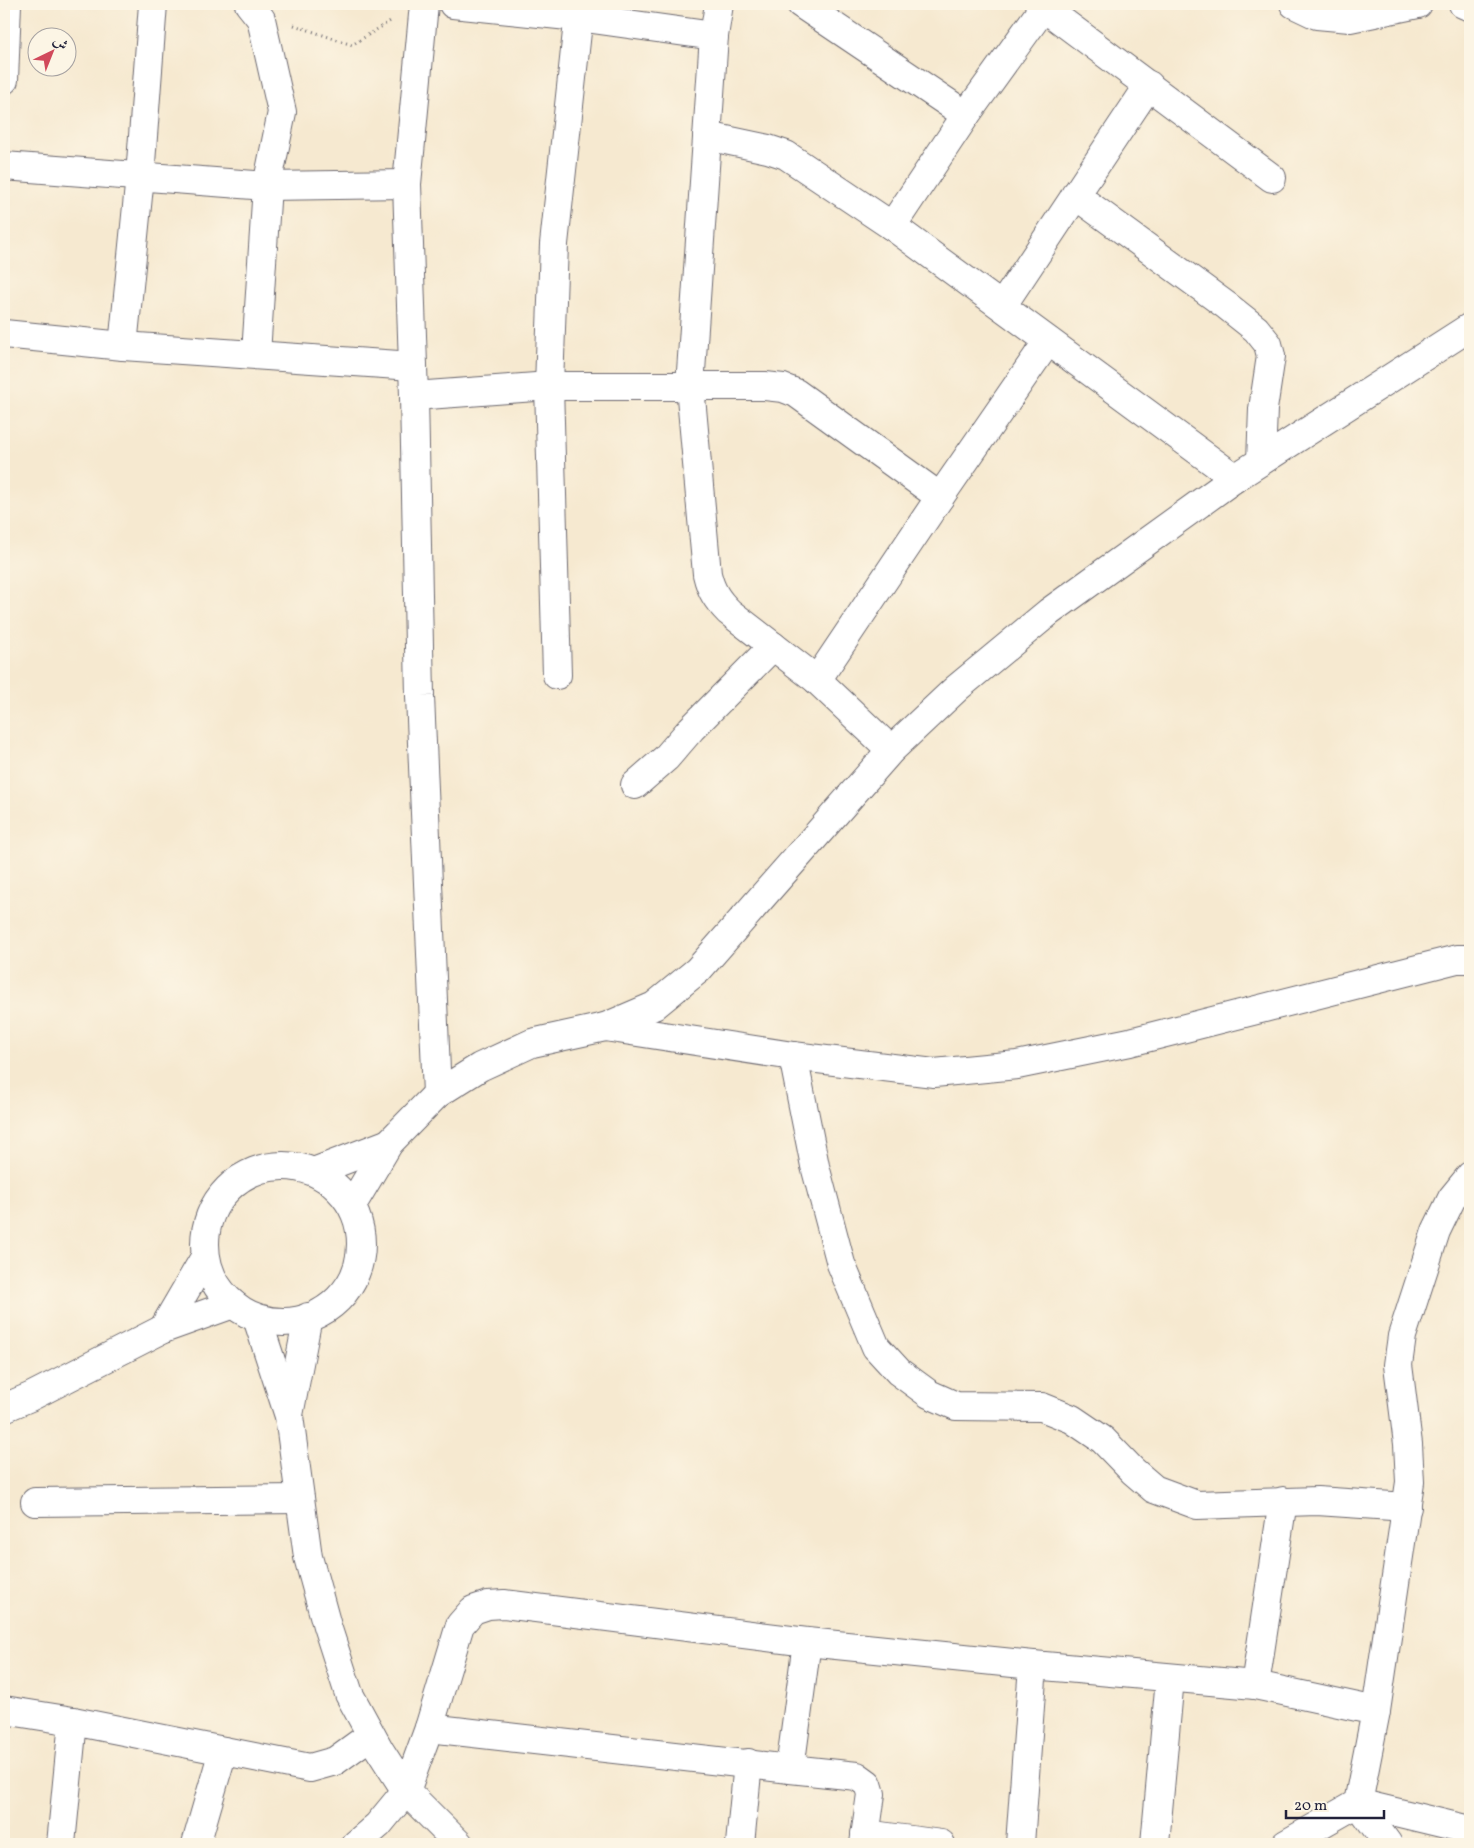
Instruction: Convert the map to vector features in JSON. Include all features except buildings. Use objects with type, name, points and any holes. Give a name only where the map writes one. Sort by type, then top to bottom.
[{"type":"street","points":[[4,80],[7,4]]},
{"type":"street","points":[[123,346],[140,176],[153,4]]},
{"type":"street","points":[[424,4],[408,184],[420,696],[437,1094]]},
{"type":"street","points":[[453,4],[579,10],[714,36]]},
{"type":"street","points":[[719,4],[714,36],[690,386],[706,564],[710,588],[717,600],[729,612],[817,680],[891,750]]},
{"type":"street","points":[[801,4],[966,115]]},
{"type":"street","points":[[1294,4],[1317,15],[1350,18],[1418,4]]},
{"type":"street","points":[[1463,4],[1470,7]]},
{"type":"street","points":[[892,226],[966,115],[1043,5],[1272,178]]},
{"type":"street","points":[[557,675],[549,386],[554,244],[579,10]]},
{"type":"street","points":[[255,11],[282,112],[267,186],[256,354]]},
{"type":"street","points":[[1002,306],[1149,85]]},
{"type":"street","points":[[707,136],[768,149],[786,155],[892,226],[1235,478]]},
{"type":"street","points":[[4,166],[267,186],[408,184]]},
{"type":"street","points":[[1075,195],[1227,306],[1256,329],[1268,344],[1271,356],[1263,409],[1262,461]]},
{"type":"street","points":[[352,1205],[389,1143],[437,1094],[480,1067],[532,1044],[605,1027],[654,1006],[698,970],[891,750],[957,688],[1049,612],[1235,478],[1470,327]]},
{"type":"street","points":[[4,334],[123,346],[413,366]]},
{"type":"street","points":[[817,680],[1048,341]]},
{"type":"street","points":[[414,396],[549,386],[765,386],[783,388],[796,393],[940,497]]},
{"type":"street","points":[[635,785],[666,758],[691,728],[773,646]]},
{"type":"street","points":[[605,1027],[793,1056],[934,1073],[1017,1065],[1130,1042],[1470,958]]},
{"type":"street","points":[[793,1056],[815,1166],[841,1264],[876,1347],[899,1372],[929,1394],[956,1406],[1042,1407],[1072,1419],[1104,1440],[1133,1471],[1154,1489],[1176,1499],[1197,1505],[1317,1502],[1407,1507]]},
{"type":"street","points":[[316,1172],[389,1143]]},
{"type":"street","points":[[289,1165],[316,1172],[335,1184],[352,1205],[361,1230],[361,1258],[352,1283],[340,1300],[317,1315],[284,1323],[257,1318],[233,1304],[214,1283],[205,1257],[205,1232],[213,1206],[238,1178],[264,1167],[289,1165]]},
{"type":"street","points":[[1388,1844],[1358,1803],[1376,1711],[1410,1482],[1408,1444],[1398,1365],[1402,1336],[1436,1231],[1452,1198],[1470,1176]]},
{"type":"street","points":[[163,1329],[205,1257]]},
{"type":"street","points":[[4,1408],[30,1397],[163,1329],[233,1304]]},
{"type":"street","points":[[289,1416],[308,1317]]},
{"type":"street","points":[[257,1318],[289,1416],[308,1557],[327,1626],[349,1694],[371,1735],[406,1791],[459,1844]]},
{"type":"street","points":[[35,1502],[300,1499]]},
{"type":"street","points":[[1255,1685],[1283,1502]]},
{"type":"street","points":[[356,1844],[378,1824],[406,1791],[429,1728],[460,1625],[473,1610],[488,1605],[504,1604],[807,1642],[1255,1685],[1376,1711]]},
{"type":"street","points":[[790,1769],[807,1642]]},
{"type":"street","points":[[1020,1844],[1033,1665]]},
{"type":"street","points":[[1155,1844],[1170,1678]]},
{"type":"street","points":[[4,1710],[73,1720],[310,1768],[335,1762],[371,1735]]},
{"type":"street","points":[[61,1844],[73,1720]]},
{"type":"street","points":[[429,1728],[857,1776],[868,1784],[871,1794],[865,1839],[941,1844]]},
{"type":"street","points":[[196,1844],[223,1751]]},
{"type":"street","points":[[740,1844],[748,1763]]},
{"type":"street","points":[[1286,1844],[1358,1803],[1470,1830]]},
{"type":"path","points":[[255,11],[352,45],[393,19]]}]
